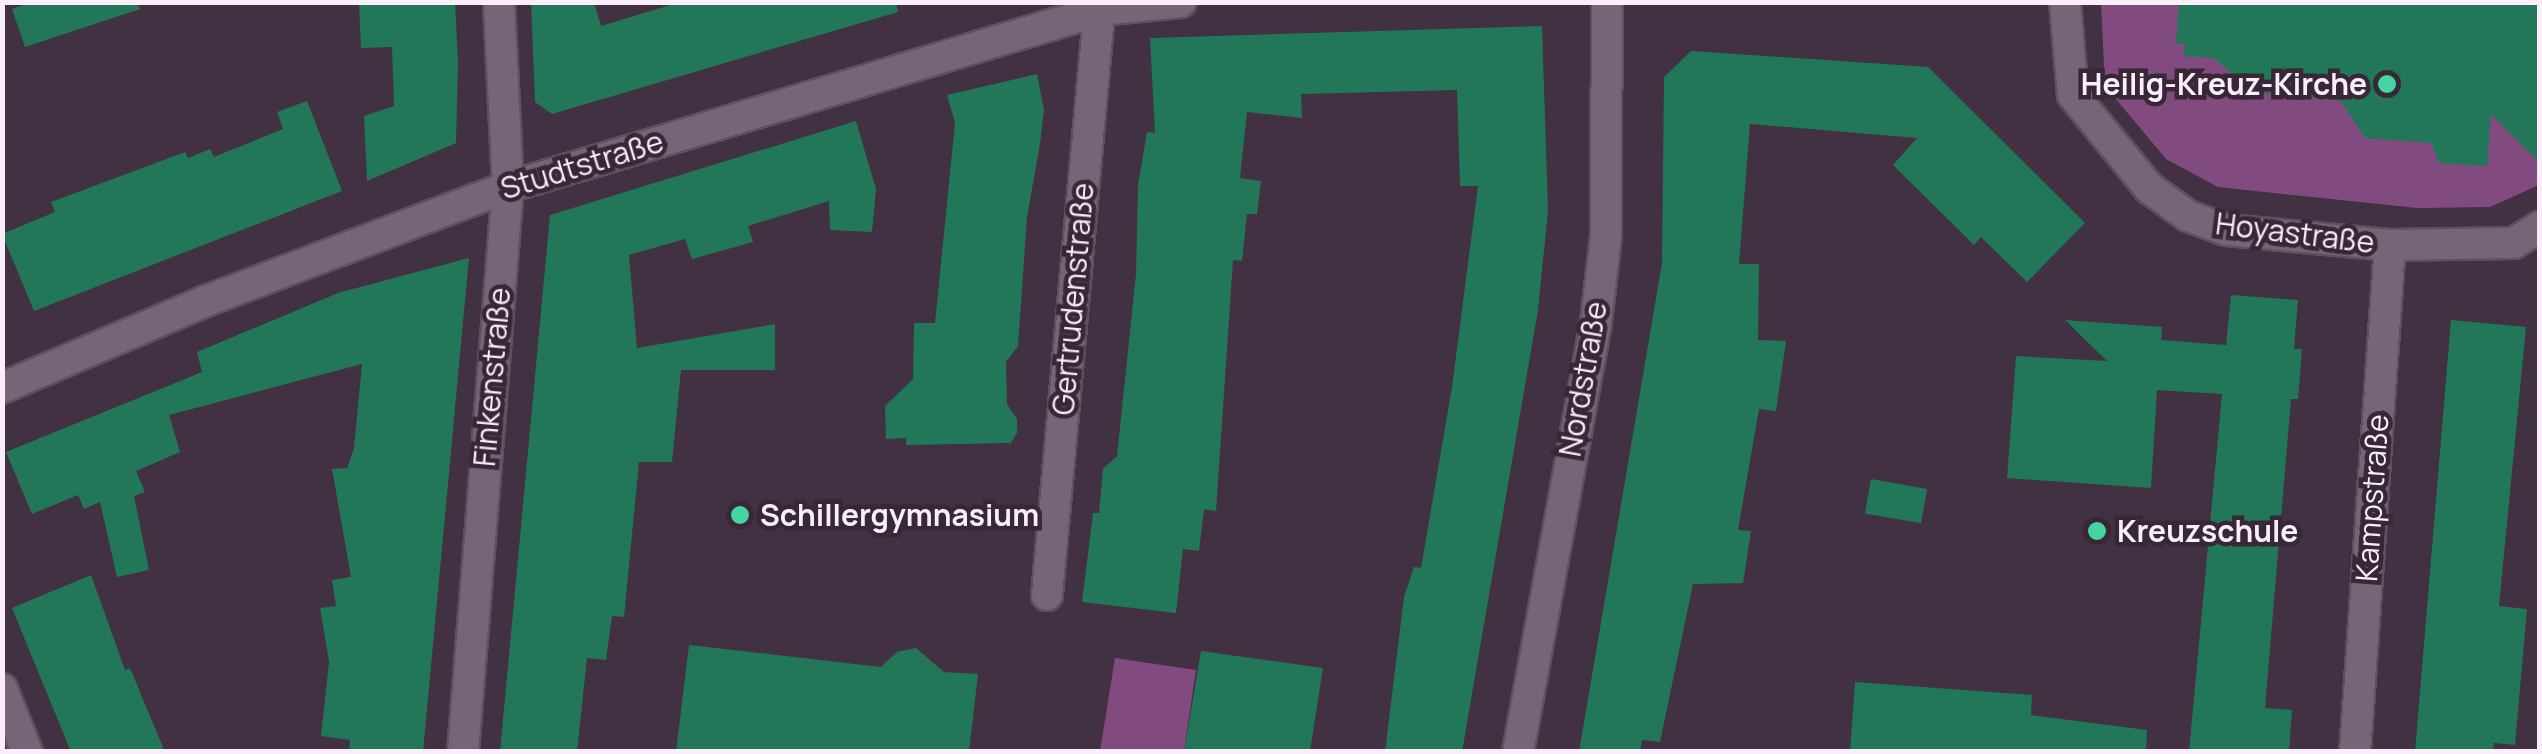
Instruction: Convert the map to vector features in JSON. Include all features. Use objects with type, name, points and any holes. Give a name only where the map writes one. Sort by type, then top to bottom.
[{"type":"street","name":"Finkenstraße","points":[[463,752],[508,187],[499,2]]},
{"type":"street","name":"Studtstraße","points":[[2,388],[508,187],[1100,6],[1181,2]]},
{"type":"street","name":"Nordstraße","points":[[1518,752],[1596,322],[1606,236],[1608,2]]},
{"type":"street","name":"Hoyastraße","points":[[2065,2],[2073,94],[2149,188],[2188,216],[2226,230],[2390,244],[2514,243],[2540,227]]},
{"type":"street","name":"Gertrudenstraße","points":[[1047,595],[1100,6]]},
{"type":"street","name":"Kampstraße","points":[[2356,752],[2390,244]]},
{"type":"street","points":[[2,689],[28,752]]},
{"type":"shaded area","points":[[2101,3],[2539,3],[2539,185],[2490,207],[2417,208],[2218,187],[2166,159],[2105,86]]},
{"type":"shaded area","points":[[1115,658],[1196,670],[1184,751],[1100,751]]},
{"type":"building","points":[[32,2],[138,2],[140,9],[25,47],[12,9]]},
{"type":"building","points":[[359,2],[455,2],[458,62],[456,143],[367,181],[364,116],[394,106],[392,47],[361,48]]},
{"type":"building","points":[[531,2],[594,2],[601,26],[680,2],[896,2],[898,12],[552,114],[535,102]]},
{"type":"building","name":"Heilig-Kreuz-Kirche","points":[[2179,2],[2540,2],[2540,163],[2491,114],[2487,166],[2439,163],[2431,143],[2365,138],[2341,101],[2254,92],[2214,58],[2184,56],[2185,44],[2176,44]]},
{"type":"building","points":[[1542,26],[1548,211],[1538,310],[1462,752],[1385,752],[1404,597],[1414,567],[1421,568],[1452,387],[1478,186],[1460,186],[1457,90],[1301,94],[1302,118],[1247,112],[1240,178],[1261,181],[1257,214],[1247,214],[1242,261],[1233,260],[1216,511],[1204,509],[1199,551],[1183,549],[1176,613],[1082,602],[1093,513],[1099,513],[1103,469],[1117,456],[1136,274],[1138,185],[1147,132],[1155,133],[1150,38]]},
{"type":"building","points":[[1691,51],[1928,67],[2085,223],[2027,282],[1981,237],[1974,245],[1893,165],[1917,138],[1750,124],[1739,264],[1759,264],[1758,340],[1786,341],[1776,411],[1759,409],[1738,530],[1751,531],[1743,583],[1693,584],[1660,742],[1642,740],[1640,752],[1579,752],[1662,263],[1664,77]]},
{"type":"building","points":[[1037,74],[1044,110],[1027,217],[1018,346],[1006,362],[1007,404],[1017,419],[1017,433],[1011,443],[906,445],[906,438],[886,439],[885,406],[913,379],[914,323],[935,323],[955,123],[947,95]]},
{"type":"building","points":[[307,101],[342,191],[34,311],[2,234],[55,212],[51,202],[185,152],[188,158],[210,149],[214,157],[283,129],[277,112]]},
{"type":"building","points":[[856,121],[876,189],[872,232],[830,230],[829,201],[748,226],[753,242],[692,259],[685,239],[629,255],[637,348],[775,324],[775,370],[681,370],[672,462],[639,462],[624,617],[612,616],[606,660],[587,658],[577,752],[500,752],[550,215]]},
{"type":"building","points":[[469,258],[423,752],[349,752],[350,740],[321,736],[329,662],[320,608],[336,606],[332,580],[351,577],[332,469],[347,468],[354,448],[362,364],[169,415],[180,452],[136,471],[145,492],[134,496],[149,570],[117,577],[100,502],[84,509],[78,495],[32,514],[6,452],[202,372],[197,352],[338,293]]},
{"type":"building","points":[[2231,295],[2298,300],[2294,349],[2302,349],[2300,375],[2298,399],[2291,399],[2265,708],[2292,710],[2289,752],[2189,752],[2222,394],[2157,390],[2151,488],[2007,478],[2016,356],[2107,361],[2065,320],[2162,327],[2161,340],[2226,345]]},
{"type":"building","points":[[2451,320],[2526,327],[2499,606],[2527,609],[2515,745],[2494,743],[2493,752],[2415,752]]},
{"type":"building","points":[[1871,479],[1927,489],[1921,523],[1865,513]]},
{"type":"building","points":[[91,575],[125,670],[130,668],[165,752],[71,752],[12,608]]},
{"type":"building","points":[[689,645],[881,667],[897,652],[916,648],[944,672],[978,674],[969,752],[676,752]]},
{"type":"building","points":[[1201,651],[1323,668],[1310,751],[1184,752]]},
{"type":"building","points":[[1855,682],[2032,695],[2031,715],[2147,730],[2146,752],[1850,752]]},
{"type":"place","name":"Heilig-Kreuz-Kirche","points":[[2387,84]]},
{"type":"place","name":"Schillergymnasium","points":[[740,515]]},
{"type":"place","name":"Kreuzschule","points":[[2097,531]]}]
